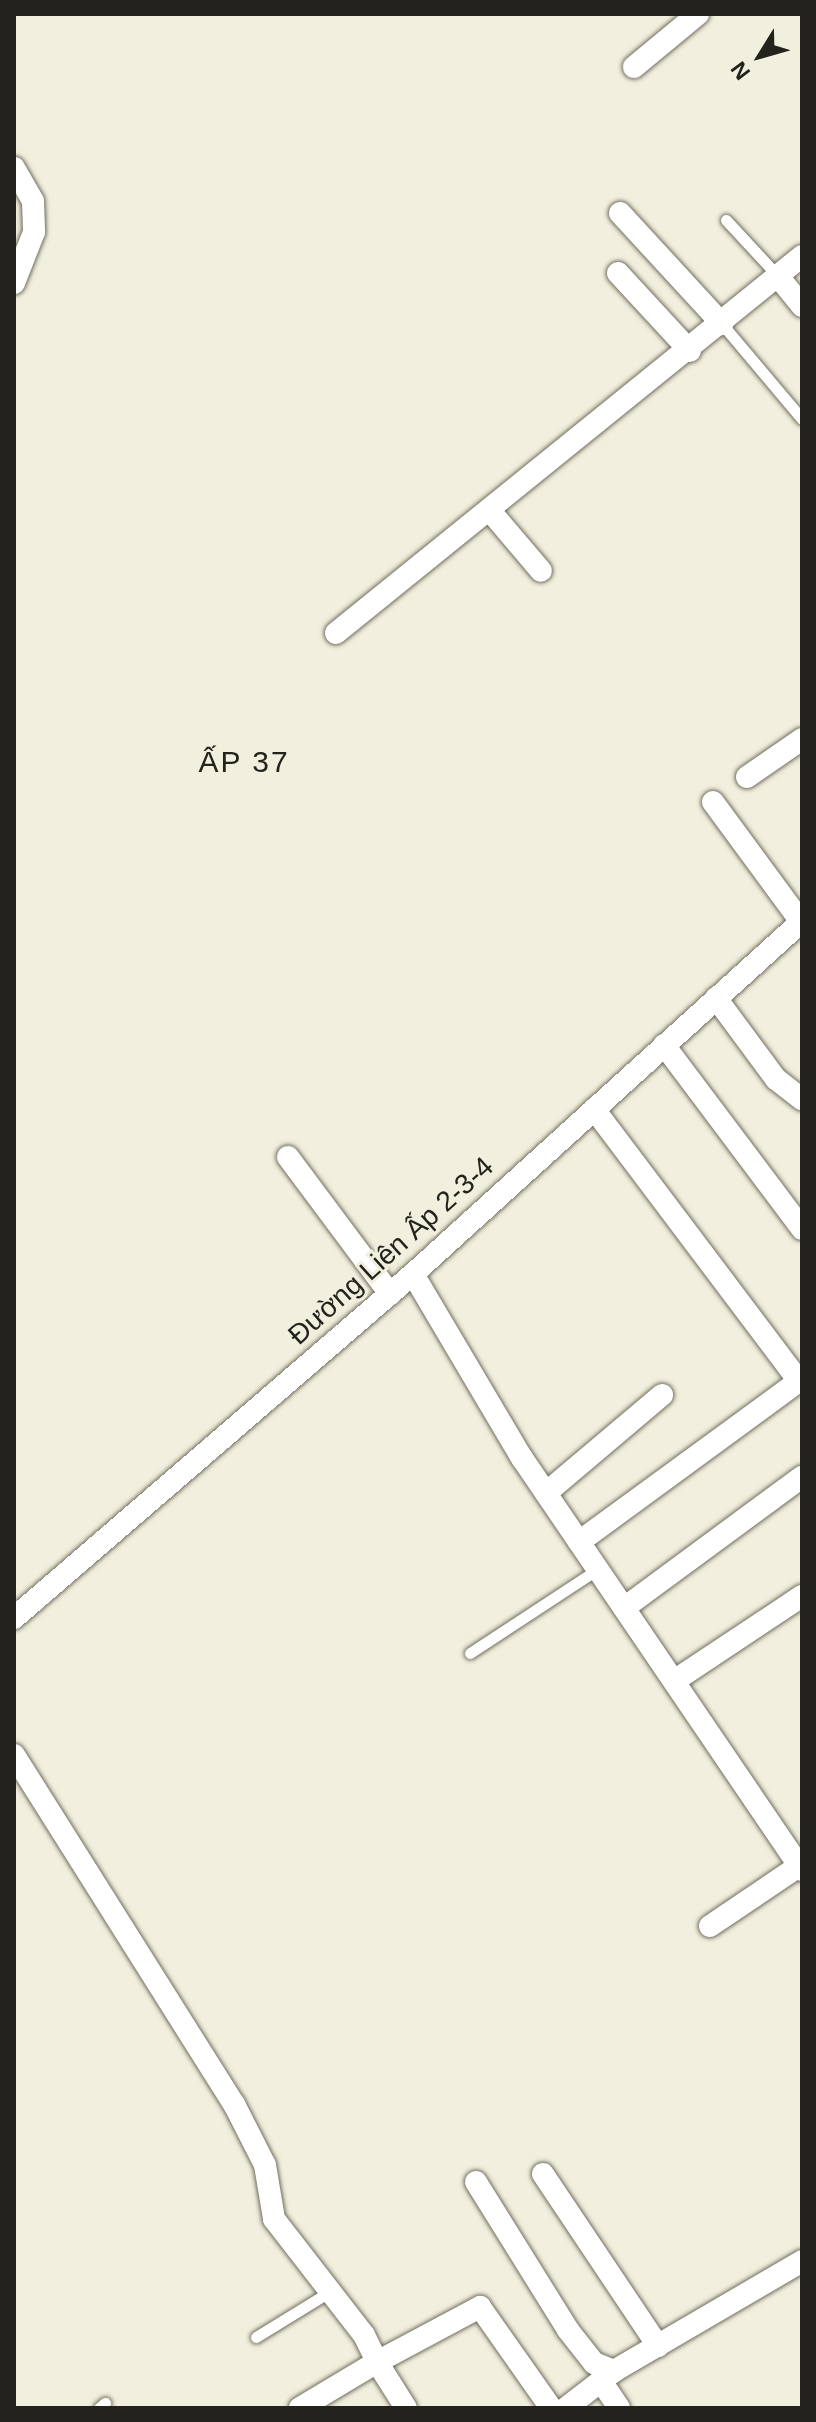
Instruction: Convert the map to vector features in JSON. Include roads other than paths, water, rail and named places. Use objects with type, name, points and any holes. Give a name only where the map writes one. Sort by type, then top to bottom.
[{"type":"street","points":[[634,67],[698,14]]},
{"type":"street","points":[[14,168],[33,201],[34,232],[14,283]]},
{"type":"street","points":[[620,213],[722,324]]},
{"type":"street","points":[[336,633],[491,512],[802,256]]},
{"type":"street","points":[[618,273],[690,351]]},
{"type":"street","points":[[777,275],[802,306]]},
{"type":"street","points":[[491,512],[541,571]]},
{"type":"street","points":[[747,777],[802,739]]},
{"type":"street","points":[[713,802],[802,921]]},
{"type":"street","name":"Đường Liên Ấp 2-3-4","points":[[14,1618],[413,1274],[802,921]]},
{"type":"street","points":[[716,998],[776,1079],[802,1099]]},
{"type":"street","points":[[664,1045],[802,1229]]},
{"type":"street","points":[[579,1542],[800,1380],[594,1109]]},
{"type":"street","points":[[288,1157],[390,1294]]},
{"type":"street","points":[[413,1274],[546,1493],[801,1868],[710,1926]]},
{"type":"street","points":[[546,1493],[662,1395]]},
{"type":"street","points":[[624,1608],[802,1477]]},
{"type":"street","points":[[674,1681],[802,1596]]},
{"type":"street","points":[[14,1755],[234,2104],[265,2165],[274,2219],[326,2294],[364,2335],[406,2408]]},
{"type":"street","points":[[543,2174],[658,2346]]},
{"type":"street","points":[[476,2182],[568,2330],[608,2376],[619,2408]]},
{"type":"street","points":[[566,2408],[608,2376],[802,2261]]},
{"type":"street","points":[[300,2408],[377,2362],[480,2307],[551,2408]]},
{"type":"lane","points":[[726,220],[777,275]]},
{"type":"lane","points":[[722,324],[802,419]]},
{"type":"lane","points":[[470,1653],[598,1569]]},
{"type":"lane","points":[[256,2337],[326,2294]]},
{"type":"district","name":"ẤP 37","points":[[244,762]]}]
